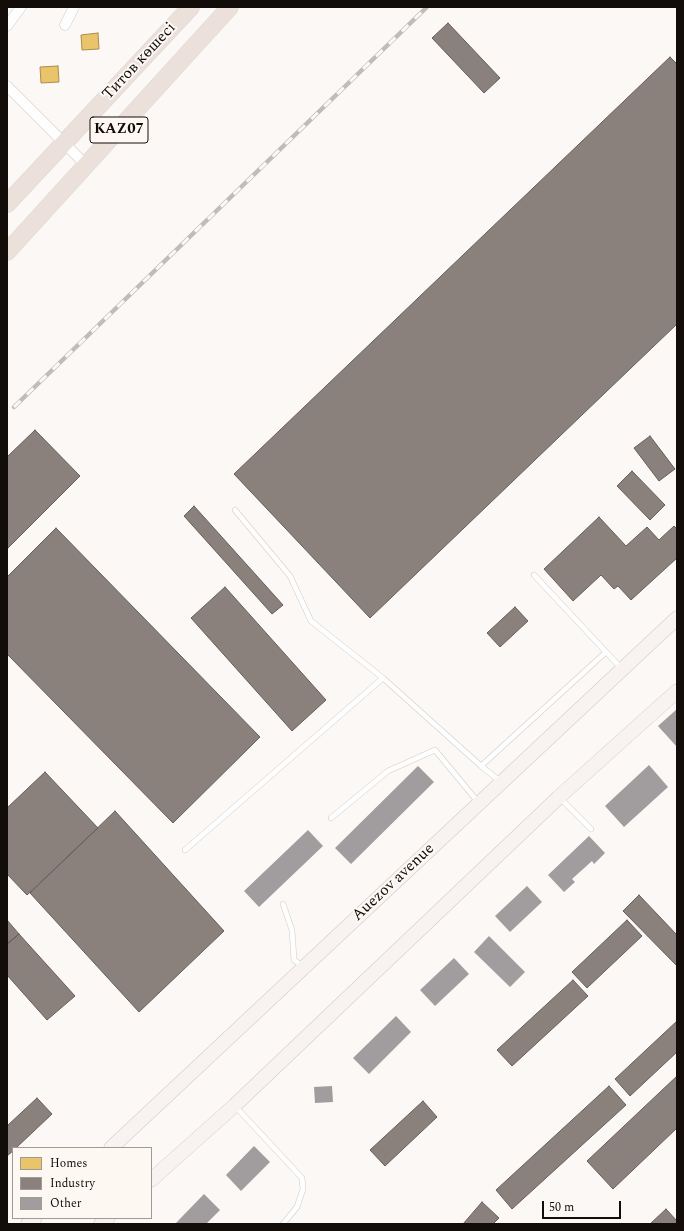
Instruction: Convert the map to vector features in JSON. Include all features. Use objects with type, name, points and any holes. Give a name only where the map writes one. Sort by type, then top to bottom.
[{"type":"highway","name":"Титов көшесі","points":[[7,204],[191,7]]},
{"type":"highway","name":"Титов көшесі","points":[[7,252],[230,7]]},
{"type":"main road","name":"Auezov avenue","points":[[112,1147],[677,618]]},
{"type":"main road","points":[[152,1179],[234,1106],[559,798],[677,691]]},
{"type":"street","points":[[7,26],[21,7]]},
{"type":"street","points":[[65,24],[74,7]]},
{"type":"street","points":[[7,86],[86,165]]},
{"type":"lane","points":[[235,510],[290,576],[311,621],[383,678],[481,766],[501,782]]},
{"type":"lane","points":[[534,575],[622,668]]},
{"type":"lane","points":[[481,766],[606,652]]},
{"type":"lane","points":[[185,850],[383,678]]},
{"type":"lane","points":[[331,818],[388,771],[435,750],[479,803]]},
{"type":"lane","points":[[559,798],[591,829]]},
{"type":"lane","points":[[283,904],[292,930],[294,960],[304,968]]},
{"type":"lane","points":[[234,1106],[302,1178],[303,1189],[297,1207],[283,1224]]},
{"type":"building: Homes","points":[[98,33],[99,49],[82,50],[81,35]]},
{"type":"building: Homes","points":[[58,66],[59,82],[41,83],[40,67]]},
{"type":"building: Industry","points":[[448,23],[500,78],[484,93],[432,38]]},
{"type":"building: Industry","points":[[670,57],[677,64],[677,324],[370,618],[234,474]]},
{"type":"building: Industry","points":[[35,430],[80,476],[7,549],[7,457]]},
{"type":"building: Industry","points":[[650,436],[675,469],[659,481],[634,448]]},
{"type":"building: Industry","points":[[632,471],[665,505],[650,520],[617,486]]},
{"type":"building: Industry","points":[[194,506],[283,605],[272,614],[184,516]]},
{"type":"building: Industry","points":[[599,517],[626,546],[647,527],[659,540],[674,526],[677,529],[677,558],[631,600],[618,586],[614,589],[601,575],[573,601],[544,569]]},
{"type":"building: Industry","points":[[56,528],[260,737],[173,823],[7,654],[7,577]]},
{"type":"building: Industry","points":[[225,587],[326,700],[292,731],[191,618]]},
{"type":"building: Industry","points":[[515,607],[528,621],[500,647],[487,633]]},
{"type":"building: Industry","points":[[45,772],[98,828],[27,895],[7,874],[7,808]]},
{"type":"building: Industry","points":[[115,811],[224,931],[139,1012],[30,893]]},
{"type":"building: Industry","points":[[639,895],[677,935],[677,966],[623,911]]},
{"type":"building: Industry","points":[[7,920],[19,934],[7,944]]},
{"type":"building: Industry","points":[[627,920],[642,936],[587,988],[572,972]]},
{"type":"building: Industry","points":[[19,934],[75,996],[47,1020],[7,975],[7,944]]},
{"type":"building: Industry","points":[[573,980],[588,996],[512,1066],[497,1050]]},
{"type":"building: Industry","points":[[677,1021],[677,1052],[630,1096],[615,1079]]},
{"type":"building: Industry","points":[[677,1076],[677,1128],[613,1189],[587,1161]]},
{"type":"building: Industry","points":[[609,1086],[626,1105],[512,1209],[496,1190]]},
{"type":"building: Industry","points":[[37,1098],[52,1114],[17,1147],[12,1147],[12,1152],[7,1156],[7,1126]]},
{"type":"building: Industry","points":[[423,1101],[437,1117],[385,1166],[370,1150]]},
{"type":"building: Industry","points":[[482,1202],[499,1218],[493,1224],[463,1224]]},
{"type":"building: Industry","points":[[666,1209],[677,1221],[677,1224],[650,1224]]},
{"type":"building: Other","points":[[677,709],[677,747],[658,726]]},
{"type":"building: Other","points":[[649,765],[668,787],[624,827],[605,806]]},
{"type":"building: Other","points":[[418,766],[434,782],[351,864],[335,848]]},
{"type":"building: Other","points":[[308,830],[323,846],[259,907],[244,891]]},
{"type":"building: Other","points":[[589,836],[605,853],[594,864],[592,861],[572,879],[575,882],[564,892],[548,875]]},
{"type":"building: Other","points":[[527,886],[542,902],[510,932],[495,916]]},
{"type":"building: Other","points":[[489,936],[525,972],[510,987],[474,952]]},
{"type":"building: Other","points":[[454,958],[469,974],[435,1006],[420,990]]},
{"type":"building: Other","points":[[396,1016],[411,1032],[369,1074],[353,1058]]},
{"type":"building: Other","points":[[332,1086],[333,1102],[315,1103],[314,1087]]},
{"type":"building: Other","points":[[254,1146],[270,1162],[241,1191],[226,1175]]},
{"type":"building: Other","points":[[204,1194],[220,1210],[206,1224],[175,1224]]},
{"type":"railway","points":[[14,407],[427,7]]}]
